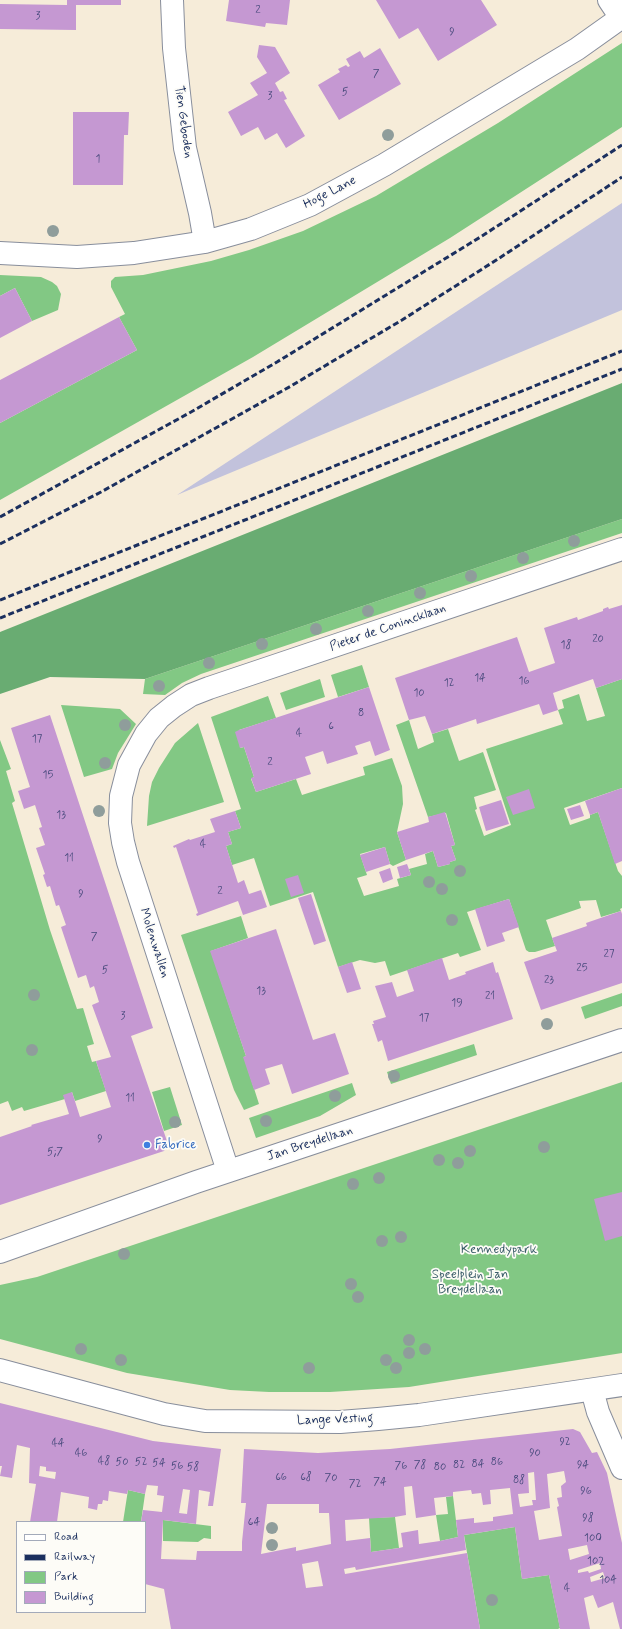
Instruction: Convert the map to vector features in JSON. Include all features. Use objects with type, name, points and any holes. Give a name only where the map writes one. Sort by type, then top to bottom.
[{"type":"street","name":"Tien Geboden","points":[[172,0],[174,48],[186,148],[205,242]]},
{"type":"street","points":[[609,0],[622,17]]},
{"type":"street","name":"Hoge Lane","points":[[0,253],[77,257],[134,253],[205,242],[251,229],[317,202],[384,165],[577,49],[622,17]]},
{"type":"street","name":"Pieter de Conincklaan","points":[[159,718],[191,695],[209,688],[622,549]]},
{"type":"street","name":"Molenwallen","points":[[159,718],[146,734],[129,766],[120,796],[119,809],[121,829],[128,862],[228,1171]]},
{"type":"street","name":"Jan Breydellaan","points":[[0,1252],[228,1171],[622,1040]]},
{"type":"street","name":"Lange Vesting","points":[[0,1370],[164,1414],[205,1421],[333,1422],[378,1419],[419,1415],[622,1385]]},
{"type":"street","points":[[592,1390],[598,1412],[622,1468]]},
{"type":"shaded area","points":[[622,203],[622,310],[177,495]]},
{"type":"green space","points":[[622,43],[622,127],[450,238],[253,357],[0,500],[0,423],[137,350],[119,317],[125,314],[111,287],[111,281],[115,277],[143,275],[211,261],[249,250],[303,231],[376,196],[498,123]]},
{"type":"green space","points":[[0,275],[41,277],[52,282],[57,286],[61,294],[58,310],[32,321],[15,288],[0,296]]},
{"type":"green space","points":[[622,383],[622,519],[145,679],[50,677],[0,694],[0,632]]},
{"type":"green space","points":[[622,519],[622,533],[201,674],[182,683],[165,695],[143,694],[145,679]]},
{"type":"green space","points":[[362,665],[369,687],[338,697],[331,675]]},
{"type":"green space","points":[[320,679],[325,697],[286,710],[280,693]]},
{"type":"green space","points":[[622,679],[622,788],[564,808],[570,825],[590,818],[590,815],[598,812],[618,871],[622,876],[622,908],[620,909],[621,911],[601,917],[596,900],[579,901],[581,908],[546,920],[555,946],[535,952],[529,952],[526,950],[509,899],[467,912],[481,950],[460,957],[458,953],[390,976],[385,961],[375,963],[360,960],[338,967],[313,892],[270,906],[254,858],[232,865],[226,846],[232,844],[228,832],[241,828],[235,811],[241,809],[211,717],[268,696],[276,718],[239,730],[240,748],[244,747],[254,777],[251,779],[256,792],[296,779],[302,795],[365,775],[363,767],[392,758],[402,786],[403,804],[397,832],[406,860],[393,866],[390,864],[385,847],[360,854],[367,875],[357,878],[364,896],[399,886],[397,879],[411,875],[409,869],[427,864],[425,854],[433,851],[438,867],[450,864],[450,862],[456,860],[451,846],[455,845],[446,813],[428,817],[396,725],[409,720],[418,749],[434,742],[432,734],[448,729],[459,761],[483,752],[496,790],[474,797],[477,809],[475,810],[484,836],[511,825],[486,749],[563,724],[558,710],[564,708],[562,700],[579,694],[587,721],[605,716],[596,688]]},
{"type":"green space","points":[[61,705],[120,709],[136,724],[118,753],[112,769],[84,777]]},
{"type":"green space","points":[[198,723],[224,802],[147,826],[149,796],[152,782],[175,743]]},
{"type":"green space","points":[[0,740],[11,769],[6,771],[15,801],[12,803],[50,930],[77,1009],[83,1008],[94,1044],[87,1046],[92,1062],[96,1061],[106,1091],[75,1101],[72,1092],[65,1099],[24,1111],[22,1107],[12,1111],[8,1101],[0,1104]]},
{"type":"green space","points":[[241,916],[248,938],[211,951],[246,1056],[244,1057],[259,1104],[244,1110],[234,1090],[181,935]]},
{"type":"green space","points":[[622,993],[622,1006],[585,1019],[581,1007]]},
{"type":"green space","points":[[474,1044],[477,1055],[391,1084],[387,1072]]},
{"type":"green space","name":"Kennedypark","points":[[622,1082],[622,1353],[409,1387],[330,1392],[269,1392],[230,1390],[127,1373],[0,1339],[0,1285],[37,1277]]},
{"type":"green space","points":[[352,1083],[356,1095],[320,1116],[256,1138],[249,1118]]},
{"type":"green space","points":[[170,1087],[182,1125],[164,1131],[152,1092]]},
{"type":"green space","points":[[128,1490],[145,1494],[141,1521],[123,1521]]},
{"type":"green space","points":[[453,1496],[458,1537],[440,1541],[436,1515],[448,1514],[446,1497]]},
{"type":"green space","points":[[395,1517],[399,1548],[371,1552],[369,1518]]},
{"type":"green space","points":[[163,1520],[211,1526],[211,1539],[204,1538],[198,1542],[163,1541]]},
{"type":"green space","points":[[515,1527],[522,1579],[549,1575],[560,1628],[558,1629],[480,1629],[464,1535]]},
{"type":"building","points":[[67,0],[121,0],[121,5],[76,5],[76,30],[0,29],[0,4],[67,5]]},
{"type":"building","points":[[229,0],[290,0],[287,25],[266,23],[265,27],[226,21]]},
{"type":"building","points":[[376,0],[481,0],[497,25],[438,61],[418,28],[399,39]]},
{"type":"building","points":[[259,45],[275,47],[290,73],[275,83],[280,92],[283,91],[287,99],[284,100],[305,136],[286,148],[277,133],[265,140],[258,127],[241,136],[228,112],[258,95],[250,83],[267,73],[257,57]]},
{"type":"building","points":[[380,48],[401,84],[339,120],[318,85],[340,72],[338,69],[346,65],[348,67],[350,66],[346,59],[360,51],[364,58]]},
{"type":"building","points":[[73,112],[129,112],[128,135],[124,135],[123,185],[73,185]]},
{"type":"building","points":[[15,288],[32,321],[0,338],[0,296]]},
{"type":"building","points":[[119,317],[137,350],[0,423],[0,380]]},
{"type":"building","points":[[622,605],[622,679],[596,688],[593,679],[553,693],[558,710],[543,715],[539,704],[477,724],[476,719],[432,734],[425,716],[409,720],[395,678],[517,637],[529,672],[555,663],[544,628],[577,617],[578,620],[603,611],[603,609],[608,607],[609,609]]},
{"type":"building","points":[[369,687],[390,750],[375,756],[370,741],[355,746],[358,754],[327,764],[323,751],[305,757],[311,774],[256,792],[251,778],[254,777],[244,747],[240,748],[235,732]]},
{"type":"building","points":[[50,715],[153,1028],[131,1036],[168,1144],[164,1151],[0,1205],[0,1137],[32,1126],[31,1125],[69,1114],[63,1095],[72,1092],[80,1117],[111,1107],[96,1061],[111,1057],[92,1005],[99,1002],[94,986],[90,988],[86,975],[78,978],[61,927],[66,925],[59,905],[56,906],[50,886],[47,887],[43,875],[45,874],[36,848],[45,845],[39,828],[42,827],[35,805],[24,809],[18,791],[30,787],[11,728]]},
{"type":"building","points":[[622,788],[622,861],[615,864],[598,812],[590,815],[585,801]]},
{"type":"building","points":[[529,789],[535,808],[513,815],[506,797]]},
{"type":"building","points":[[501,800],[509,824],[486,831],[479,807]]},
{"type":"building","points":[[580,805],[584,816],[571,820],[567,809]]},
{"type":"building","points":[[235,811],[241,828],[228,832],[232,844],[226,846],[238,883],[244,880],[249,894],[261,890],[267,907],[243,915],[238,901],[197,916],[196,914],[198,913],[176,847],[174,848],[173,846],[189,839],[190,840],[215,832],[210,819]]},
{"type":"building","points":[[445,812],[455,845],[451,846],[456,860],[450,862],[450,864],[438,867],[433,851],[406,860],[397,832],[429,822],[428,817]]},
{"type":"building","points":[[385,847],[390,864],[366,872],[360,855]]},
{"type":"building","points":[[407,864],[411,875],[400,878],[397,867]]},
{"type":"building","points":[[390,868],[393,879],[383,883],[379,872]]},
{"type":"building","points":[[298,875],[304,893],[291,897],[285,879]]},
{"type":"building","points":[[311,894],[326,941],[314,945],[298,898]]},
{"type":"building","points":[[509,899],[519,927],[502,933],[505,941],[487,947],[475,909]]},
{"type":"building","points":[[621,911],[622,983],[541,1010],[524,962],[557,951],[552,938],[587,926],[586,923]]},
{"type":"building","points":[[276,929],[313,1040],[335,1033],[349,1074],[292,1094],[282,1064],[265,1069],[270,1084],[254,1090],[243,1057],[246,1056],[210,951]]},
{"type":"building","points":[[442,958],[449,980],[466,974],[465,972],[493,962],[496,973],[498,972],[513,1019],[388,1061],[382,1040],[378,1042],[372,1024],[374,1024],[373,1021],[386,1017],[375,986],[392,982],[397,997],[414,991],[407,970]]},
{"type":"building","points":[[352,962],[361,989],[347,993],[338,967]]},
{"type":"building","points":[[622,1192],[622,1236],[605,1241],[594,1199]]},
{"type":"building","points":[[0,1403],[153,1441],[221,1449],[213,1506],[208,1506],[210,1492],[199,1490],[196,1524],[163,1520],[161,1559],[196,1560],[197,1551],[242,1551],[246,1503],[241,1503],[244,1449],[318,1453],[390,1449],[573,1429],[580,1432],[592,1453],[597,1452],[607,1473],[622,1543],[622,1629],[620,1629],[613,1602],[598,1608],[593,1595],[584,1598],[590,1629],[560,1629],[549,1575],[522,1579],[515,1527],[464,1535],[466,1550],[356,1570],[355,1567],[344,1569],[345,1574],[467,1553],[480,1629],[171,1629],[164,1589],[146,1584],[146,1521],[141,1521],[143,1510],[162,1512],[164,1496],[157,1495],[158,1486],[147,1485],[145,1494],[128,1490],[127,1494],[109,1491],[108,1501],[103,1500],[102,1504],[98,1504],[97,1510],[88,1508],[89,1497],[61,1492],[57,1521],[30,1521],[36,1484],[29,1483],[30,1448],[17,1445],[12,1478],[0,1476],[2,1466],[0,1466]],"holes":[[[40,1466],[46,1467],[46,1471],[56,1472],[55,1479],[39,1476]],[[564,1471],[566,1482],[561,1486],[562,1497],[557,1498],[562,1536],[539,1540],[534,1511],[550,1508],[547,1474]],[[534,1472],[536,1500],[532,1500],[533,1505],[520,1507],[518,1494],[529,1493],[528,1473]],[[412,1486],[416,1518],[436,1515],[434,1498],[453,1496],[453,1492],[471,1490],[472,1494],[481,1493],[483,1505],[491,1504],[490,1490],[510,1488],[513,1514],[493,1517],[493,1521],[474,1523],[474,1518],[456,1520],[458,1537],[419,1544],[418,1530],[401,1533],[403,1547],[371,1552],[370,1538],[346,1541],[345,1520],[406,1515],[404,1487]],[[183,1489],[190,1490],[187,1514],[179,1513]],[[267,1504],[319,1504],[319,1513],[329,1513],[331,1544],[296,1551],[296,1547],[261,1554]],[[587,1545],[589,1554],[570,1560],[568,1549]],[[318,1561],[323,1586],[306,1588],[302,1564]],[[600,1563],[601,1569],[589,1573],[588,1571],[578,1573],[578,1570]],[[603,1572],[605,1578],[591,1582],[590,1577]]]},
{"type":"railway","points":[[0,517],[191,412],[277,362],[482,236],[622,145]]},
{"type":"railway","points":[[0,544],[101,492],[291,386],[402,320],[622,177]]},
{"type":"railway","points":[[0,600],[622,351]]},
{"type":"railway","points":[[0,618],[622,369]]},
{"type":"place","name":"Fabrice","points":[[147,1145]]},
{"type":"park label","name":"Speelplein Jan Breydellaan","points":[[470,1282]]}]
